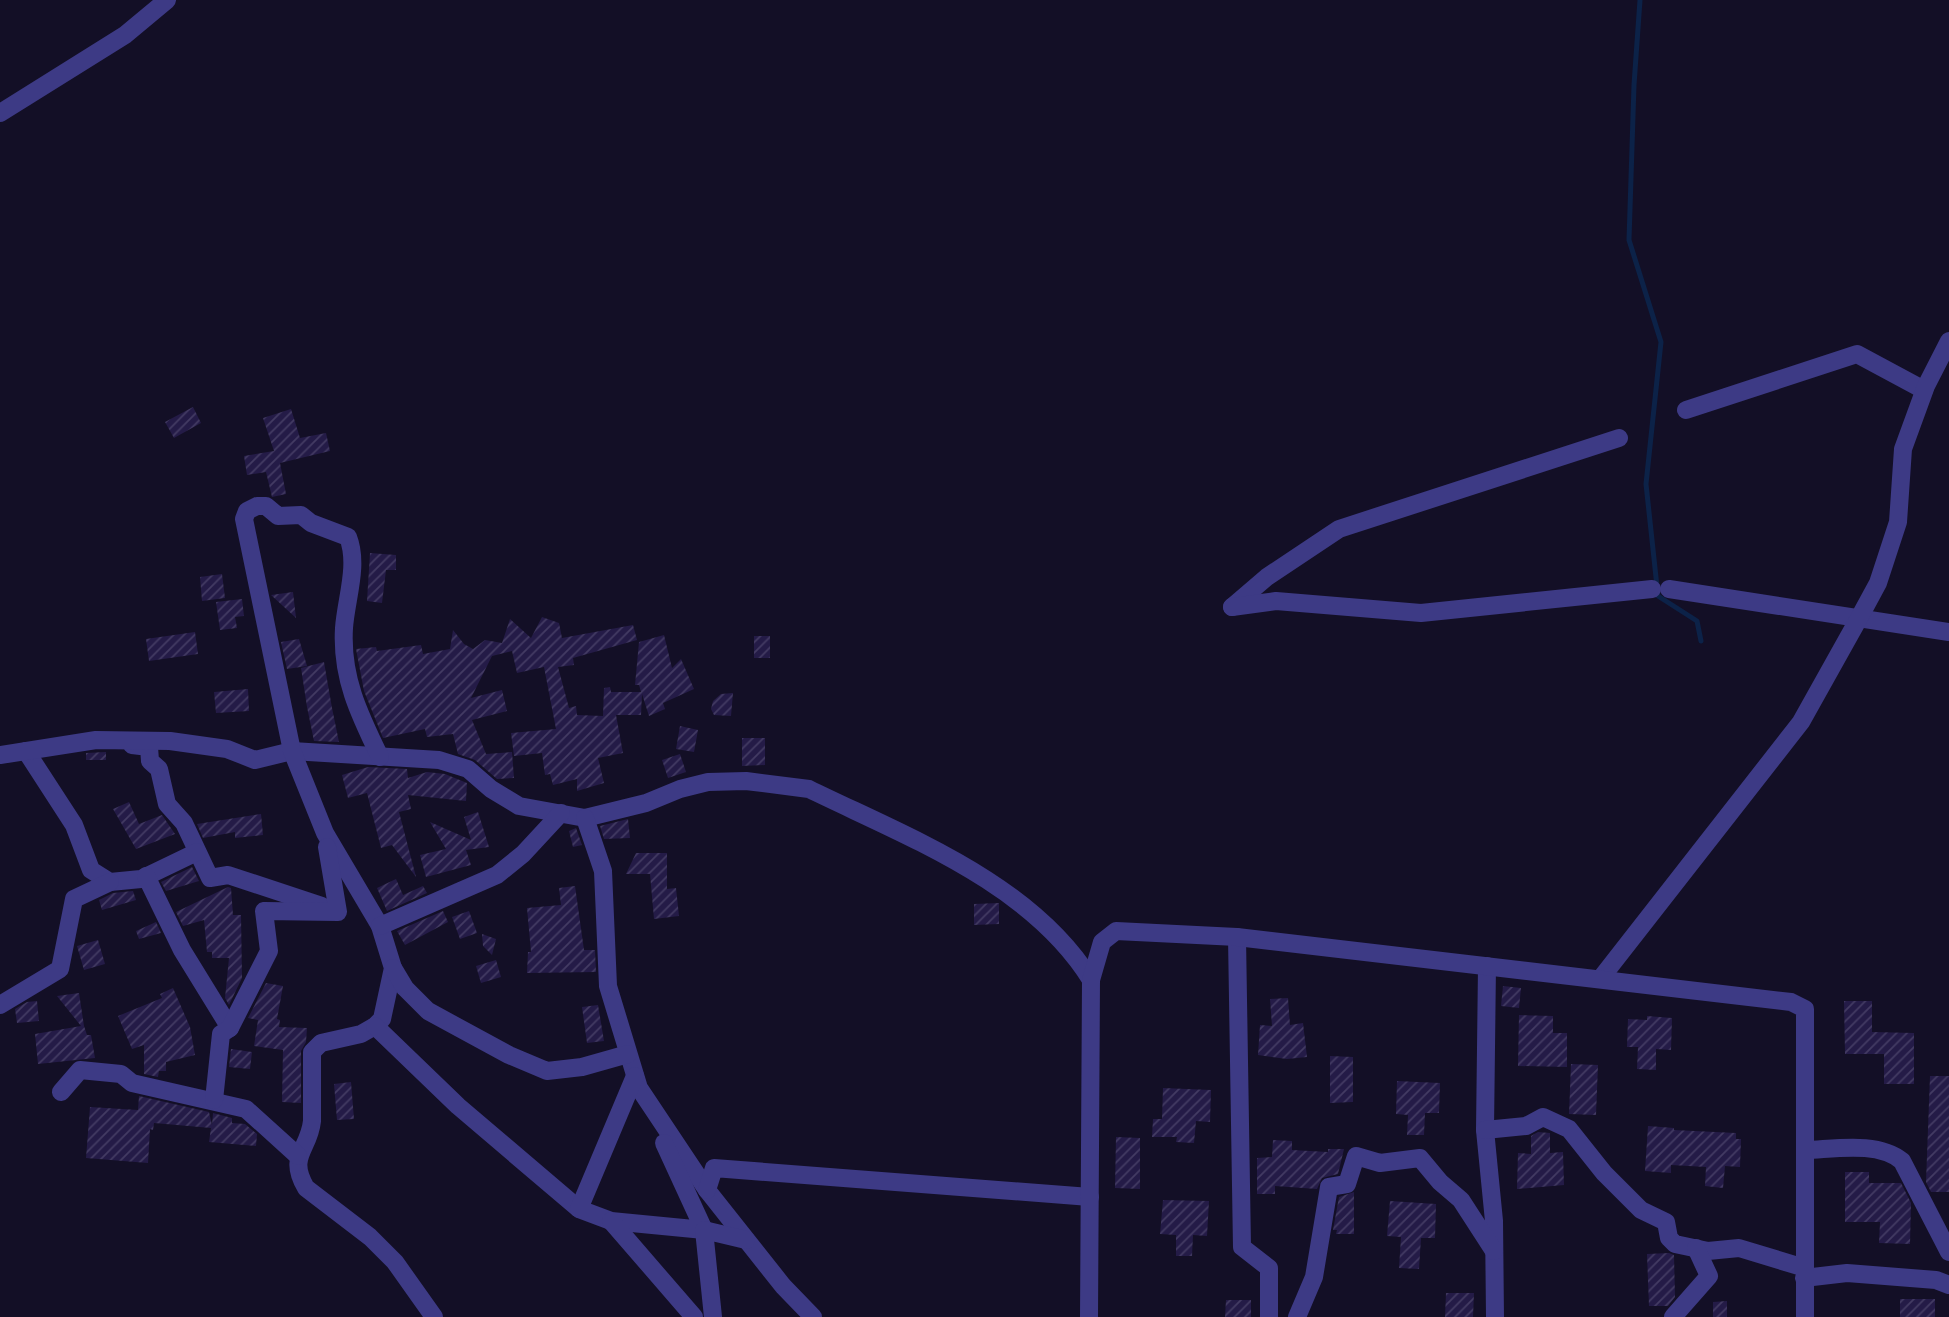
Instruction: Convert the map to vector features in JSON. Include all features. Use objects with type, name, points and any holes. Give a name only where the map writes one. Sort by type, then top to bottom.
[{"type":"street","points":[[0,113],[125,35],[167,0]]},
{"type":"street","points":[[1601,978],[1801,722],[1858,620],[1878,583],[1898,522],[1903,449],[1924,390],[1949,341]]},
{"type":"street","points":[[1686,410],[1857,354],[1924,390]]},
{"type":"street","points":[[1619,438],[1339,529],[1267,577],[1232,607],[1276,601],[1421,613],[1660,589],[1949,632]]},
{"type":"street","points":[[380,757],[358,714],[346,673],[344,629],[352,561],[348,537],[311,523],[301,516],[278,516],[266,506],[257,506],[247,511],[244,519],[292,751],[325,833],[380,926],[393,968],[412,996],[428,1011],[509,1055],[547,1071],[582,1068],[628,1054]]},
{"type":"street","points":[[96,740],[149,747],[150,761],[159,769],[167,804],[184,822],[210,878],[228,875],[338,912]]},
{"type":"street","points":[[0,755],[96,740],[170,741],[227,749],[255,760],[292,751],[439,760],[468,769],[491,789],[519,806],[585,818],[646,803],[680,789],[708,782],[746,781],[809,789],[920,841],[990,882],[1037,917],[1075,954],[1091,980]]},
{"type":"street","points":[[26,751],[74,825],[91,870],[110,882]]},
{"type":"street","points":[[380,926],[497,874],[523,854],[561,813]]},
{"type":"street","points":[[585,818],[603,872],[605,968],[637,1082],[704,1230],[713,1317]]},
{"type":"street","points":[[325,833],[338,912]]},
{"type":"street","points":[[0,1005],[60,969],[74,899],[110,882],[146,876],[197,852]]},
{"type":"street","points":[[146,876],[182,950],[230,1028]]},
{"type":"street","points":[[214,1100],[221,1034],[230,1028],[269,951],[264,911],[338,912]]},
{"type":"street","points":[[1089,1317],[1091,980],[1102,942],[1116,931],[1237,937],[1601,978],[1781,1001],[1805,1009],[1807,1150],[1804,1317]]},
{"type":"street","points":[[1237,937],[1242,1247],[1269,1268],[1269,1317]]},
{"type":"street","points":[[1487,966],[1485,1130],[1494,1251],[1495,1317]]},
{"type":"street","points":[[393,968],[382,1019],[361,1034],[321,1043],[312,1052],[311,1131],[298,1156],[300,1178],[306,1188],[370,1237],[395,1262],[434,1317]]},
{"type":"street","points":[[375,1026],[458,1106],[579,1209],[611,1221],[704,1230],[746,1240]]},
{"type":"street","points":[[61,1092],[80,1070],[121,1074],[132,1083],[246,1109],[298,1156]]},
{"type":"street","points":[[579,1209],[637,1082]]},
{"type":"street","points":[[637,1082],[706,1190],[783,1286],[813,1317]]},
{"type":"street","points":[[1485,1130],[1527,1126],[1543,1117],[1569,1129],[1604,1173],[1641,1210],[1666,1222],[1669,1238],[1675,1244],[1696,1248],[1739,1248],[1804,1273],[1847,1273],[1936,1280],[1949,1285]]},
{"type":"street","points":[[1807,1150],[1872,1149],[1895,1155],[1902,1161],[1949,1252]]},
{"type":"street","points":[[1297,1317],[1314,1277],[1329,1187],[1347,1184],[1356,1156],[1380,1163],[1420,1158],[1440,1182],[1461,1200],[1494,1251]]},
{"type":"street","points":[[706,1190],[714,1168],[1090,1197]]},
{"type":"street","points":[[611,1221],[694,1317]]},
{"type":"street","points":[[1673,1317],[1709,1276],[1696,1248]]},
{"type":"building","points":[[193,407],[201,423],[174,438],[165,422]]},
{"type":"building","points":[[291,409],[300,438],[326,433],[330,451],[280,463],[286,494],[272,497],[266,472],[247,475],[244,456],[274,451],[263,418]]},
{"type":"building","points":[[370,553],[396,555],[396,570],[386,570],[382,603],[367,601]]},
{"type":"building","points":[[222,574],[225,598],[202,601],[200,577]]},
{"type":"building","points":[[293,592],[296,618],[271,595]]},
{"type":"building","points":[[242,599],[244,616],[235,617],[237,628],[220,630],[216,602]]},
{"type":"building","points":[[542,617],[559,623],[562,638],[633,625],[637,640],[573,658],[574,665],[558,667],[569,708],[576,706],[577,715],[603,716],[604,688],[610,687],[611,692],[641,692],[639,685],[635,685],[639,642],[664,635],[672,668],[681,659],[694,689],[663,703],[665,709],[649,716],[642,694],[641,715],[616,715],[623,753],[598,758],[604,783],[577,791],[577,779],[553,785],[550,774],[545,775],[542,753],[514,756],[511,733],[556,729],[544,667],[517,673],[512,651],[492,656],[471,698],[502,690],[507,711],[472,720],[486,754],[512,752],[514,778],[497,779],[475,760],[458,754],[453,734],[427,737],[425,729],[383,738],[364,691],[356,649],[376,647],[377,651],[421,645],[423,654],[450,649],[453,630],[464,644],[473,649],[485,640],[502,643],[510,619],[531,638]]},
{"type":"building","points":[[195,632],[198,654],[149,661],[146,639]]},
{"type":"building","points":[[754,636],[770,636],[770,658],[754,658]]},
{"type":"building","points":[[299,639],[307,666],[287,669],[281,642]]},
{"type":"building","points":[[324,662],[339,742],[314,741],[307,707],[301,668]]},
{"type":"building","points":[[248,689],[249,711],[216,713],[214,692]]},
{"type":"building","points":[[733,693],[731,716],[714,715],[711,709],[713,701],[721,694]]},
{"type":"building","points":[[680,726],[698,730],[694,752],[676,749]]},
{"type":"building","points":[[742,738],[765,738],[765,765],[742,766]]},
{"type":"building","points":[[106,752],[106,760],[86,760],[86,753]]},
{"type":"building","points":[[680,754],[686,772],[668,778],[662,760]]},
{"type":"building","points":[[368,767],[407,769],[408,778],[427,772],[445,774],[467,783],[466,801],[408,795],[411,809],[399,812],[416,877],[392,845],[381,848],[367,793],[348,798],[342,775]]},
{"type":"building","points":[[129,802],[139,824],[162,815],[175,834],[136,849],[113,809]]},
{"type":"building","points":[[478,812],[489,847],[466,850],[471,865],[426,877],[420,855],[446,849],[430,822],[471,840],[464,817]]},
{"type":"building","points":[[261,814],[263,835],[235,838],[235,832],[203,838],[197,824]]},
{"type":"building","points":[[628,819],[630,838],[604,839],[600,826]]},
{"type":"building","points":[[576,828],[582,845],[573,847],[569,831]]},
{"type":"building","points":[[636,853],[667,853],[667,889],[676,888],[679,916],[654,919],[650,874],[626,874]]},
{"type":"building","points":[[192,867],[199,881],[166,891],[161,882]]},
{"type":"building","points":[[396,879],[403,895],[423,886],[427,893],[387,911],[377,888]]},
{"type":"building","points":[[575,886],[584,950],[595,950],[596,972],[527,973],[528,952],[531,952],[527,908],[561,905],[559,888]]},
{"type":"building","points":[[228,887],[231,888],[233,915],[241,915],[242,978],[229,1005],[225,998],[229,958],[212,958],[212,952],[207,952],[204,920],[183,926],[176,912]]},
{"type":"building","points":[[133,891],[136,900],[102,910],[99,900],[113,893]]},
{"type":"building","points":[[999,903],[999,924],[974,925],[974,904]]},
{"type":"building","points":[[443,911],[448,922],[405,945],[397,931]]},
{"type":"building","points":[[469,911],[477,933],[460,939],[452,917]]},
{"type":"building","points":[[156,922],[161,933],[139,939],[136,931]]},
{"type":"building","points":[[482,934],[496,939],[492,955],[483,946]]},
{"type":"building","points":[[98,940],[105,964],[84,970],[77,946]]},
{"type":"building","points":[[496,960],[501,977],[481,983],[476,966]]},
{"type":"building","points":[[266,983],[283,986],[277,1019],[280,1020],[279,1027],[307,1028],[306,1042],[301,1051],[301,1103],[282,1102],[283,1050],[254,1046],[258,1020],[248,1018]]},
{"type":"building","points":[[1503,986],[1521,988],[1519,1008],[1501,1006]]},
{"type":"building","points":[[173,988],[190,1027],[195,1055],[166,1062],[166,1071],[159,1071],[158,1077],[144,1074],[144,1045],[132,1049],[118,1016],[162,998],[160,994]]},
{"type":"building","points":[[79,993],[84,1026],[87,1035],[91,1035],[95,1058],[38,1064],[35,1034],[81,1026],[57,996]]},
{"type":"building","points":[[1288,998],[1290,1025],[1303,1023],[1307,1057],[1287,1059],[1258,1055],[1260,1025],[1272,1026],[1270,999]]},
{"type":"building","points":[[37,1001],[39,1021],[17,1023],[15,1009],[27,1002]]},
{"type":"building","points":[[1844,1001],[1872,1001],[1872,1032],[1914,1033],[1914,1084],[1884,1084],[1884,1054],[1845,1054]]},
{"type":"building","points":[[598,1005],[604,1041],[587,1043],[582,1007]]},
{"type":"building","points":[[1519,1015],[1553,1016],[1553,1033],[1567,1033],[1567,1067],[1518,1066]]},
{"type":"building","points":[[1647,1016],[1672,1018],[1671,1050],[1656,1049],[1656,1070],[1637,1069],[1638,1047],[1627,1047],[1628,1019],[1647,1020]]},
{"type":"building","points":[[231,1049],[252,1052],[250,1069],[229,1067]]},
{"type":"building","points":[[1330,1056],[1353,1057],[1353,1102],[1330,1103]]},
{"type":"building","points":[[1571,1064],[1598,1065],[1596,1115],[1569,1114]]},
{"type":"building","points":[[1930,1076],[1949,1076],[1949,1192],[1931,1192],[1926,1182]]},
{"type":"building","points":[[1397,1081],[1440,1083],[1439,1113],[1425,1113],[1424,1135],[1407,1135],[1408,1115],[1396,1114]]},
{"type":"building","points":[[351,1082],[354,1119],[337,1120],[334,1084]]},
{"type":"building","points":[[1163,1088],[1211,1090],[1210,1122],[1196,1121],[1194,1143],[1176,1142],[1177,1137],[1152,1137],[1153,1119],[1162,1119]]},
{"type":"building","points":[[139,1096],[209,1112],[212,1125],[213,1113],[232,1118],[232,1123],[245,1124],[257,1134],[256,1146],[209,1142],[211,1128],[154,1123],[153,1130],[150,1129],[148,1163],[86,1158],[90,1107],[138,1110]]},
{"type":"building","points":[[1648,1126],[1736,1133],[1736,1139],[1741,1139],[1740,1167],[1725,1166],[1723,1188],[1705,1186],[1706,1167],[1671,1165],[1671,1173],[1645,1171]]},
{"type":"building","points":[[1538,1132],[1550,1133],[1550,1153],[1563,1152],[1564,1185],[1517,1189],[1518,1153],[1531,1154],[1531,1136]]},
{"type":"building","points":[[1116,1137],[1140,1138],[1140,1189],[1115,1188]]},
{"type":"building","points":[[1273,1140],[1292,1141],[1292,1150],[1328,1152],[1328,1149],[1344,1149],[1338,1174],[1322,1178],[1317,1189],[1275,1186],[1275,1194],[1257,1194],[1257,1158],[1272,1157]]},
{"type":"building","points":[[1845,1172],[1869,1172],[1869,1183],[1901,1183],[1911,1203],[1910,1244],[1879,1243],[1880,1222],[1845,1222]]},
{"type":"building","points":[[1354,1192],[1354,1234],[1336,1234],[1337,1230],[1333,1230],[1339,1197]]},
{"type":"building","points":[[1163,1200],[1209,1201],[1207,1236],[1193,1235],[1192,1256],[1176,1256],[1176,1235],[1160,1234]]},
{"type":"building","points":[[1390,1201],[1436,1204],[1435,1238],[1421,1238],[1419,1269],[1399,1268],[1401,1237],[1387,1236]]},
{"type":"building","points":[[1647,1254],[1674,1255],[1675,1297],[1668,1306],[1649,1306]]},
{"type":"building","points":[[1446,1293],[1474,1293],[1473,1317],[1445,1317]]},
{"type":"building","points":[[1900,1299],[1935,1299],[1935,1317],[1900,1317]]},
{"type":"building","points":[[1226,1300],[1251,1300],[1251,1317],[1225,1317]]},
{"type":"building","points":[[1727,1301],[1727,1317],[1713,1317],[1713,1302]]},
{"type":"waterway","points":[[1640,0],[1634,85],[1629,240],[1661,342],[1646,484],[1658,596],[1697,621],[1701,641]]}]
